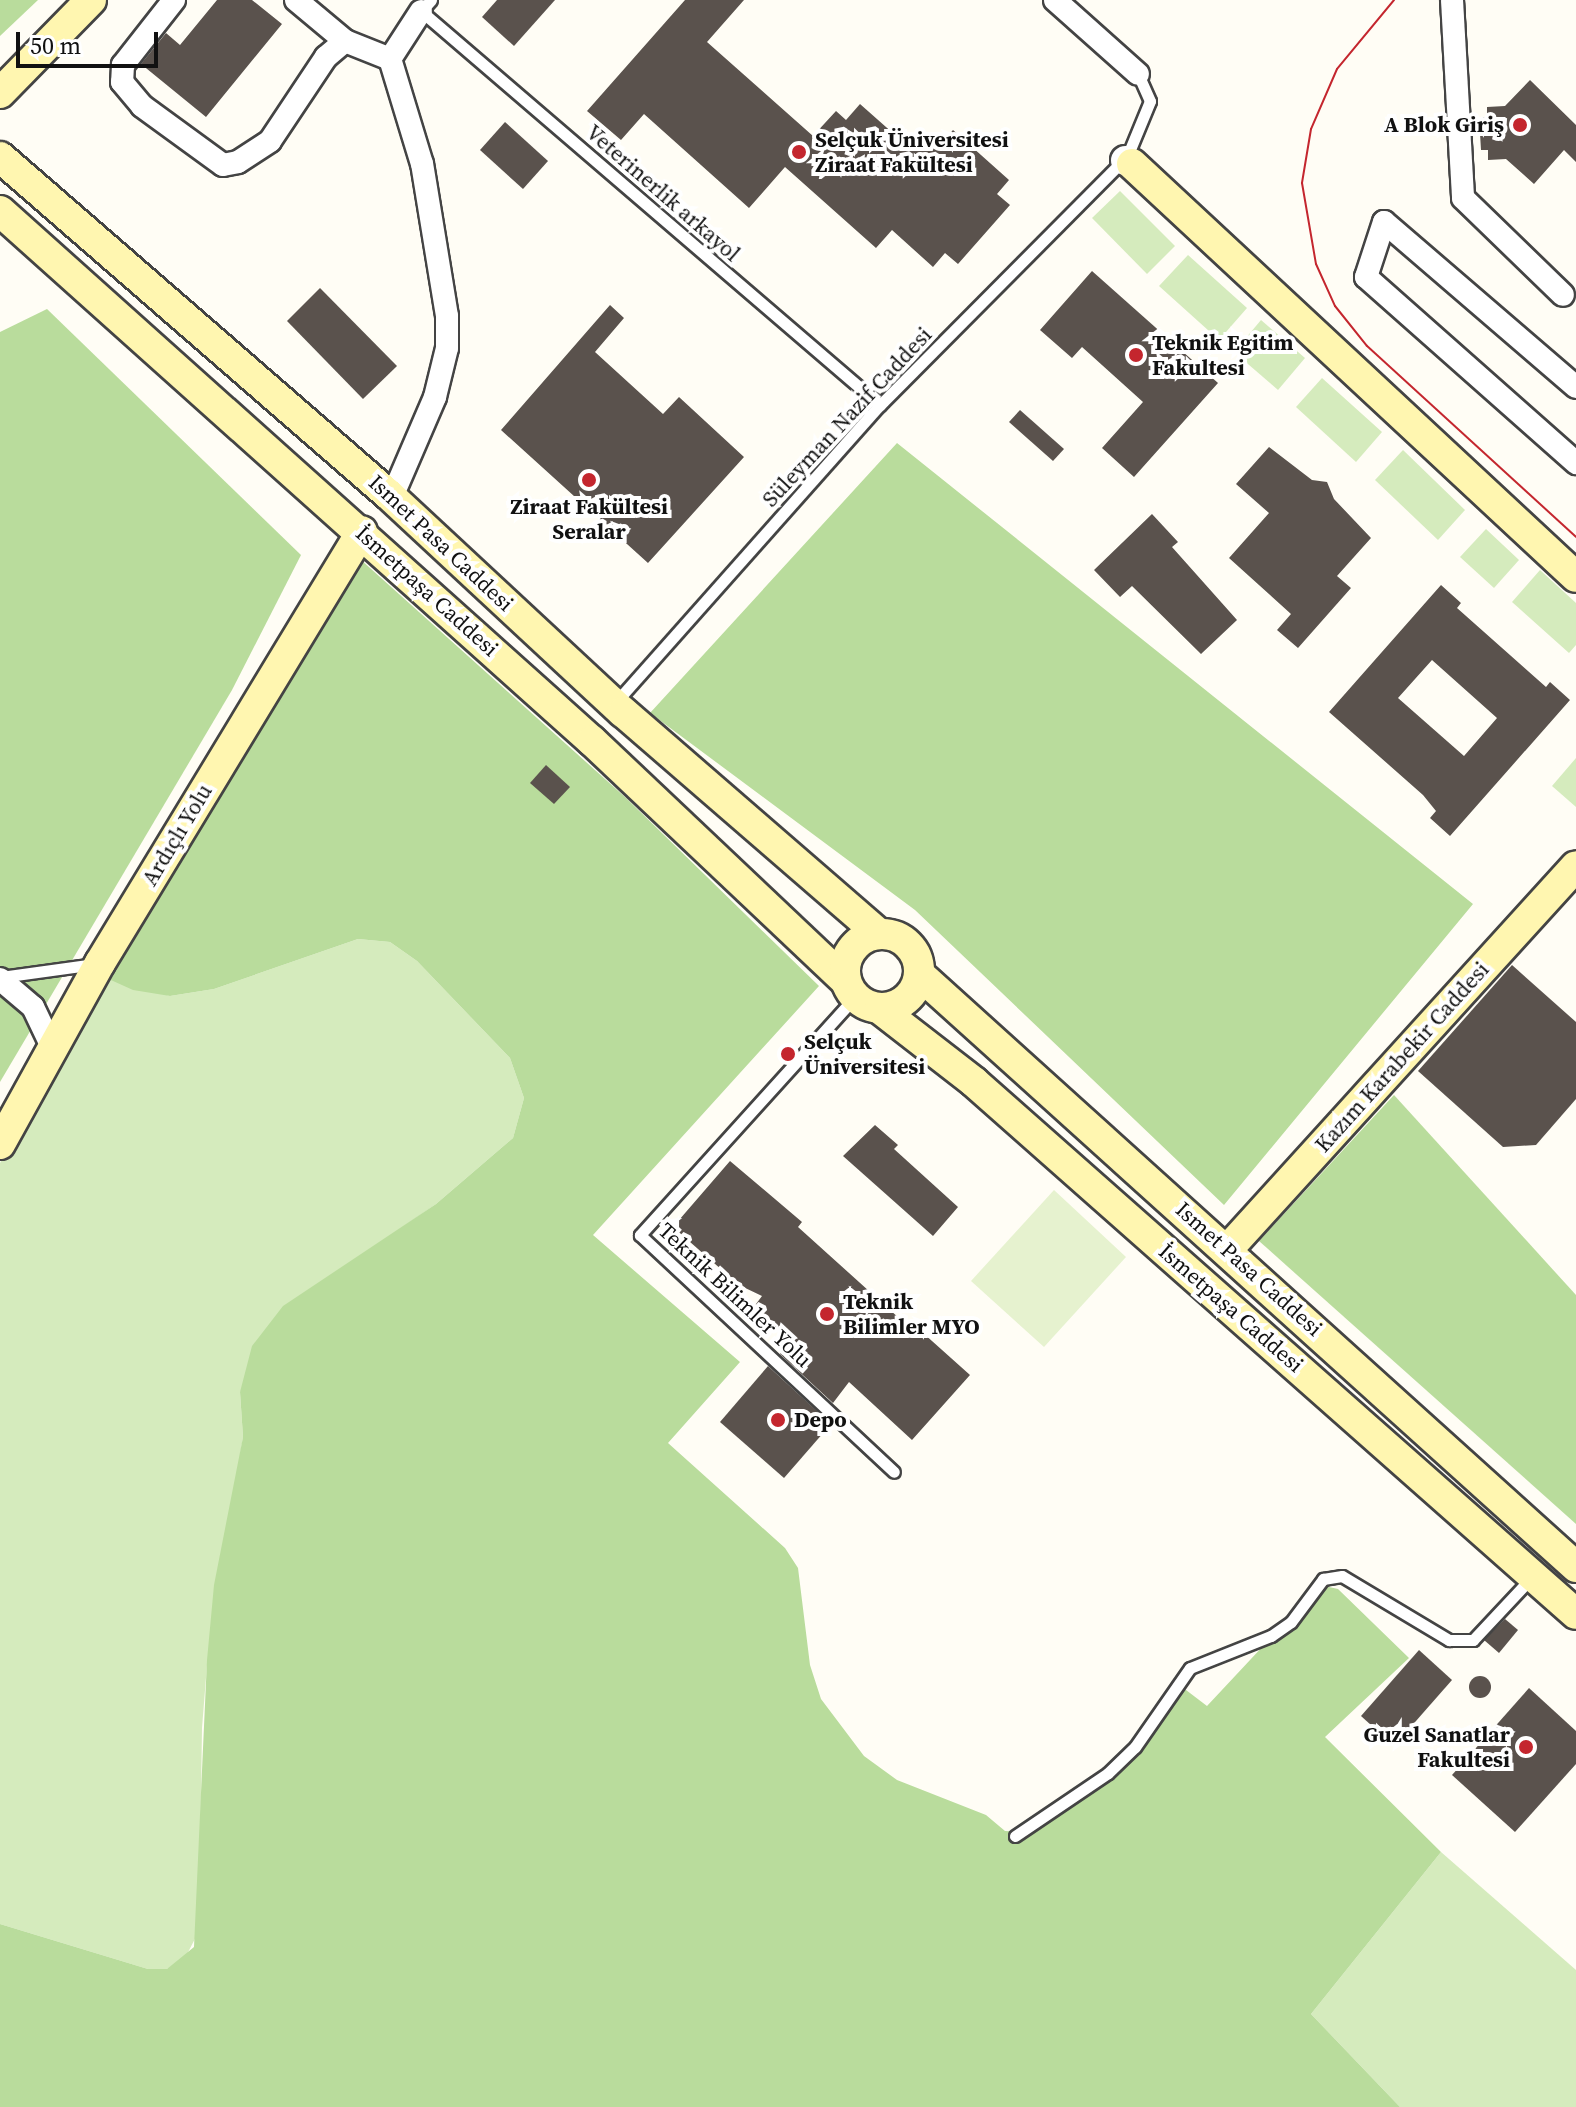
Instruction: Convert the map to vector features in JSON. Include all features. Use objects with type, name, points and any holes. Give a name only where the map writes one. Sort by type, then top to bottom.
[{"type":"main road","points":[[0,93],[91,0]]},
{"type":"main road","name":"Ismet Pasa Caddesi","points":[[0,157],[392,497],[615,704],[878,933]]},
{"type":"main road","points":[[1126,161],[1576,577]]},
{"type":"main road","name":"İsmetpaşa Caddesi","points":[[0,211],[362,531],[860,996],[974,1082],[1535,1574],[1576,1614]]},
{"type":"main road","name":"Ardıçlı Yolu","points":[[0,1144],[100,963],[362,531]]},
{"type":"main road","name":"Kazım Karabekir Caddesi","points":[[1228,1249],[1576,866]]},
{"type":"main road","points":[[878,933],[903,940],[918,961],[919,974],[902,1003],[860,996],[848,955],[866,937],[878,933]]},
{"type":"main road","name":"Ismet Pasa Caddesi","points":[[919,974],[1228,1249],[1576,1567]]},
{"type":"street","points":[[174,0],[123,65],[122,82],[142,106],[223,165],[270,141],[326,57],[345,41]]},
{"type":"street","points":[[296,0],[345,41],[390,59]]},
{"type":"street","points":[[1055,0],[1138,74]]},
{"type":"street","points":[[1452,0],[1463,198],[1563,295]]},
{"type":"street","points":[[390,59],[426,6]]},
{"type":"street","points":[[390,59],[422,164],[447,316],[447,348],[435,397],[392,497]]},
{"type":"street","points":[[1576,387],[1384,222],[1366,277],[1576,463]]},
{"type":"street","points":[[0,978],[33,1007],[53,1049]]},
{"type":"lane","name":"Veterinerlik arkayol","points":[[426,6],[880,405]]},
{"type":"lane","points":[[1126,161],[1150,101],[1138,74]]},
{"type":"lane","name":"Süleyman Nazif Caddesi","points":[[615,704],[880,405],[1126,161]]},
{"type":"lane","points":[[0,978],[100,963]]},
{"type":"lane","name":"Teknik Bilimler Yolu","points":[[860,996],[640,1235],[894,1472]]},
{"type":"lane","points":[[1015,1836],[1108,1773],[1135,1747],[1190,1668],[1271,1636],[1291,1622],[1323,1579],[1342,1576],[1449,1640],[1473,1640],[1535,1574]]},
{"type":"green space","points":[[0,0],[38,0],[0,36]]},
{"type":"green space","points":[[1120,191],[1175,246],[1147,274],[1092,218]]},
{"type":"green space","points":[[1188,255],[1247,308],[1219,340],[1159,286]]},
{"type":"green space","points":[[47,309],[301,555],[232,690],[0,1082],[0,332]]},
{"type":"green space","points":[[1261,320],[1305,358],[1278,390],[1234,352]]},
{"type":"green space","points":[[1322,378],[1382,432],[1356,462],[1296,407]]},
{"type":"green space","points":[[897,443],[1473,904],[1224,1205],[915,910],[650,713]]},
{"type":"green space","points":[[1403,450],[1465,510],[1438,540],[1375,480]]},
{"type":"green space","points":[[1486,529],[1519,560],[1494,588],[1460,557]]},
{"type":"green space","points":[[360,559],[625,797],[819,986],[593,1235],[740,1362],[668,1443],[785,1548],[798,1568],[810,1665],[821,1699],[864,1756],[897,1780],[986,1815],[1005,1831],[1021,1832],[1105,1783],[1128,1759],[1168,1692],[1186,1690],[1207,1706],[1320,1585],[1338,1589],[1409,1658],[1325,1737],[1441,1852],[1311,2014],[1400,2107],[0,2107],[0,1924],[148,1969],[167,1969],[194,1947],[207,1660],[214,1585],[243,1437],[240,1392],[252,1346],[283,1306],[436,1204],[513,1138],[524,1098],[510,1058],[417,961],[390,942],[358,939],[214,989],[170,996],[133,990],[102,976]]},
{"type":"green space","points":[[1540,570],[1576,603],[1576,645],[1569,653],[1512,602]]},
{"type":"green space","points":[[1576,758],[1576,807],[1552,786]]},
{"type":"green space","points":[[358,939],[390,942],[417,961],[510,1058],[524,1098],[513,1138],[436,1204],[381,1242],[240,1392],[243,1437],[207,1665],[202,1728],[199,1931],[183,1962],[167,1969],[148,1969],[0,1924],[0,1163],[102,976],[170,996],[214,989]]},
{"type":"green space","points":[[1394,1095],[1576,1295],[1576,1524],[1259,1241]]},
{"type":"green space","points":[[1054,1190],[1126,1257],[1044,1347],[971,1281]]},
{"type":"green space","points":[[1441,1852],[1576,1970],[1576,2107],[1400,2107],[1311,2014]]},
{"type":"building","points":[[217,0],[252,0],[282,24],[206,117],[141,64],[166,33],[180,45]]},
{"type":"building","points":[[497,0],[555,0],[514,46],[482,17]]},
{"type":"building","points":[[685,0],[744,0],[707,42],[813,136],[836,111],[846,120],[860,104],[912,150],[928,132],[940,144],[953,130],[1009,180],[997,194],[1010,205],[958,264],[945,253],[933,267],[892,230],[876,248],[785,167],[749,208],[644,114],[621,140],[587,111]]},
{"type":"building","name":"A Blok Giriş","points":[[1530,80],[1576,125],[1576,162],[1564,150],[1534,184],[1506,159],[1488,160],[1488,150],[1481,150],[1479,117],[1487,117],[1487,107],[1505,106]]},
{"type":"building","points":[[505,122],[548,161],[523,189],[480,150]]},
{"type":"building","name":"Teknik Egitim Fakultesi","points":[[1092,271],[1218,383],[1134,477],[1102,448],[1143,402],[1082,347],[1072,358],[1040,330]]},
{"type":"building","points":[[320,288],[397,366],[363,399],[287,321]]},
{"type":"building","points":[[610,305],[624,318],[595,352],[663,414],[679,397],[744,457],[648,563],[501,430]]},
{"type":"building","points":[[1020,410],[1064,449],[1053,461],[1009,422]]},
{"type":"building","points":[[1269,447],[1312,480],[1327,482],[1334,499],[1371,538],[1337,576],[1351,588],[1298,648],[1277,630],[1291,614],[1229,558],[1269,513],[1236,484]]},
{"type":"building","points":[[1152,514],[1178,542],[1172,547],[1237,620],[1201,654],[1132,586],[1120,597],[1094,570]]},
{"type":"building","points":[[1441,585],[1461,603],[1457,608],[1546,687],[1550,682],[1570,700],[1450,836],[1430,818],[1436,811],[1423,795],[1329,712]],"holes":[[[1432,660],[1497,718],[1464,756],[1398,698]]]},
{"type":"building","points":[[546,765],[570,787],[554,804],[530,783]]},
{"type":"building","points":[[1512,965],[1576,1022],[1576,1099],[1536,1145],[1503,1147],[1418,1071]]},
{"type":"building","name":"Teknik Bilimler MYO","points":[[875,1125],[898,1145],[894,1149],[958,1207],[933,1236],[843,1156]]},
{"type":"building","points":[[730,1161],[802,1222],[798,1227],[910,1328],[913,1324],[970,1375],[912,1440],[849,1382],[833,1403],[780,1354],[790,1342],[753,1308],[762,1296],[739,1285],[673,1227]]},
{"type":"building","name":"Depo","points":[[768,1366],[831,1424],[784,1478],[720,1422]]},
{"type":"building","points":[[1505,1619],[1518,1630],[1499,1653],[1484,1640]]},
{"type":"building","name":"Guzel Sanatlar Fakultesi","points":[[1419,1650],[1452,1680],[1394,1746],[1361,1716]]},
{"type":"building","points":[[1480,1676],[1488,1679],[1491,1687],[1488,1695],[1480,1698],[1472,1695],[1469,1687],[1472,1679]]},
{"type":"building","name":"Guzel Sanatlar Fakultesi","points":[[1529,1688],[1576,1731],[1576,1764],[1515,1832],[1452,1775]]},
{"type":"tram line","points":[[1394,0],[1337,69],[1311,129],[1302,183],[1316,264],[1335,306],[1367,346],[1576,537]]},
{"type":"place","name":"A Blok Giriş","points":[[1520,125]]},
{"type":"place","name":"Selçuk Üniversitesi Ziraat Fakültesi","points":[[799,152]]},
{"type":"place","name":"Teknik Egitim Fakultesi","points":[[1136,355]]},
{"type":"place","name":"Ziraat Fakültesi Seralar","points":[[589,480]]},
{"type":"place","name":"Selçuk Üniversitesi","points":[[788,1054]]},
{"type":"place","name":"Teknik Bilimler MYO","points":[[827,1314]]},
{"type":"place","name":"Depo","points":[[778,1420]]},
{"type":"place","name":"Guzel Sanatlar Fakultesi","points":[[1526,1747]]}]
